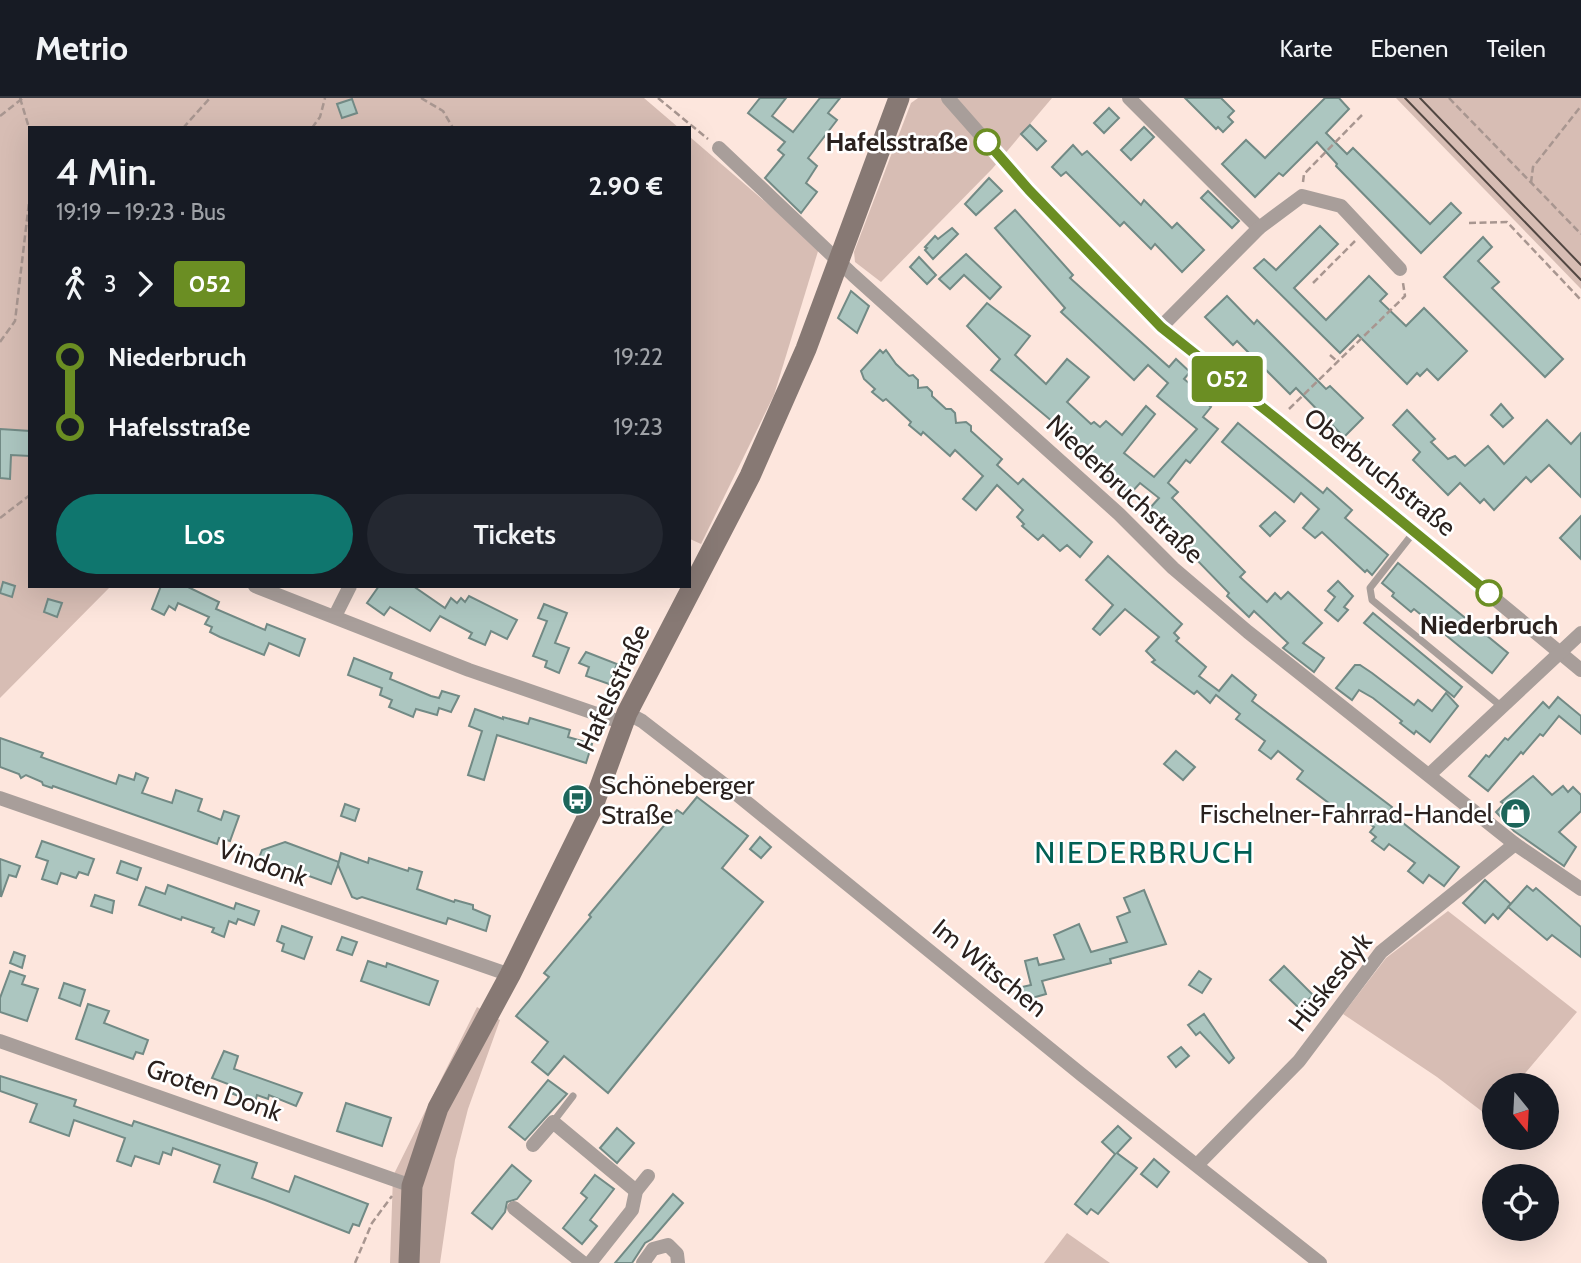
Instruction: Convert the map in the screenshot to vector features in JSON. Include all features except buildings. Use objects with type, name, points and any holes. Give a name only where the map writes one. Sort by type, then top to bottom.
[{"type":"main road","name":"Hafelsstraße","points":[[408,1263],[407,1184],[438,1108],[510,975],[593,806],[625,718],[750,476],[806,349],[899,98]]},
{"type":"street","name":"Oberbruchstraße","points":[[948,98],[1029,190],[1161,327],[1581,670]]},
{"type":"street","points":[[1129,98],[1259,228]]},
{"type":"street","name":"Niederbruchstraße","points":[[719,148],[838,260],[1119,514],[1173,568],[1248,632],[1515,844],[1581,889]]},
{"type":"street","points":[[1161,327],[1259,228],[1301,196],[1341,206],[1400,269]]},
{"type":"street","points":[[260,588],[469,670],[625,718]]},
{"type":"street","points":[[335,616],[349,588]]},
{"type":"street","points":[[1429,775],[1581,633]]},
{"type":"street","name":"Im Witschen","points":[[625,718],[642,721],[734,792],[1082,1075],[1320,1263]]},
{"type":"street","name":"Vindonk","points":[[0,798],[510,975]]},
{"type":"street","name":"Hüskesdyk","points":[[1197,1165],[1299,1061],[1381,952],[1515,844]]},
{"type":"street","name":"Groten Donk","points":[[0,1041],[407,1184]]},
{"type":"street","points":[[533,1145],[553,1122],[636,1191]]},
{"type":"street","points":[[590,1263],[632,1210],[636,1191],[649,1175]]},
{"type":"street","points":[[514,1208],[583,1263]]},
{"type":"street","points":[[643,1263],[653,1250],[668,1245],[677,1254],[678,1263]]},
{"type":"lane","points":[[1414,532],[1370,588],[1372,600],[1503,708]]},
{"type":"lane","points":[[553,1122],[573,1096]]},
{"type":"path","points":[[185,126],[210,98]]},
{"type":"path","points":[[313,126],[320,117],[325,98]]},
{"type":"path","points":[[421,98],[443,111],[452,126]]},
{"type":"path","points":[[658,98],[719,148]]},
{"type":"path","points":[[1449,98],[1581,234]]},
{"type":"path","points":[[0,116],[21,99],[29,126]]},
{"type":"path","points":[[1531,183],[1533,167],[1581,106]]},
{"type":"path","points":[[1301,196],[1304,174],[1362,115]]},
{"type":"path","points":[[0,342],[15,321],[28,211]]},
{"type":"path","points":[[1469,223],[1507,222],[1581,300]]},
{"type":"path","points":[[1314,283],[1364,231]]},
{"type":"path","points":[[1278,420],[1405,296],[1400,269]]},
{"type":"path","points":[[1330,355],[1338,362]]},
{"type":"path","points":[[0,518],[28,497]]},
{"type":"path","points":[[355,1263],[372,1223],[407,1184]]},
{"type":"shaded area","points":[[0,98],[644,98],[677,126],[28,126],[28,588],[109,588],[0,698]]},
{"type":"shaded area","points":[[918,98],[1052,98],[992,169],[881,282],[855,262],[854,252],[911,103]]},
{"type":"shaded area","points":[[1396,98],[1581,98],[1581,289]]},
{"type":"shaded area","points":[[691,138],[819,248],[774,395],[701,544],[691,539]]},
{"type":"shaded area","points":[[1448,911],[1577,1012],[1525,1073],[1482,1073],[1482,1111],[1437,1077],[1343,1014],[1386,958]]},
{"type":"shaded area","points":[[477,1007],[500,1020],[468,1109],[455,1160],[440,1263],[390,1263],[393,1176]]},
{"type":"shaded area","points":[[1067,1233],[1110,1263],[1044,1263]]},
{"type":"tram line","points":[[1405,98],[1581,280]]},
{"type":"tram line","points":[[1420,98],[1581,265]]},
{"type":"bus line","name":"052","points":[[987,142],[1029,190],[1161,327],[1489,593]]},
{"type":"place","name":"Hafelsstraße","points":[[987,142]]},
{"type":"place","name":"Niederbruch","points":[[1489,593]]},
{"type":"place","name":"Schöneberger Straße","points":[[578,800]]},
{"type":"place","name":"Fischelner-Fahrrad-Handel","points":[[1516,814]]},
{"type":"district","name":"NIEDERBRUCH","points":[[1145,852]]}]
